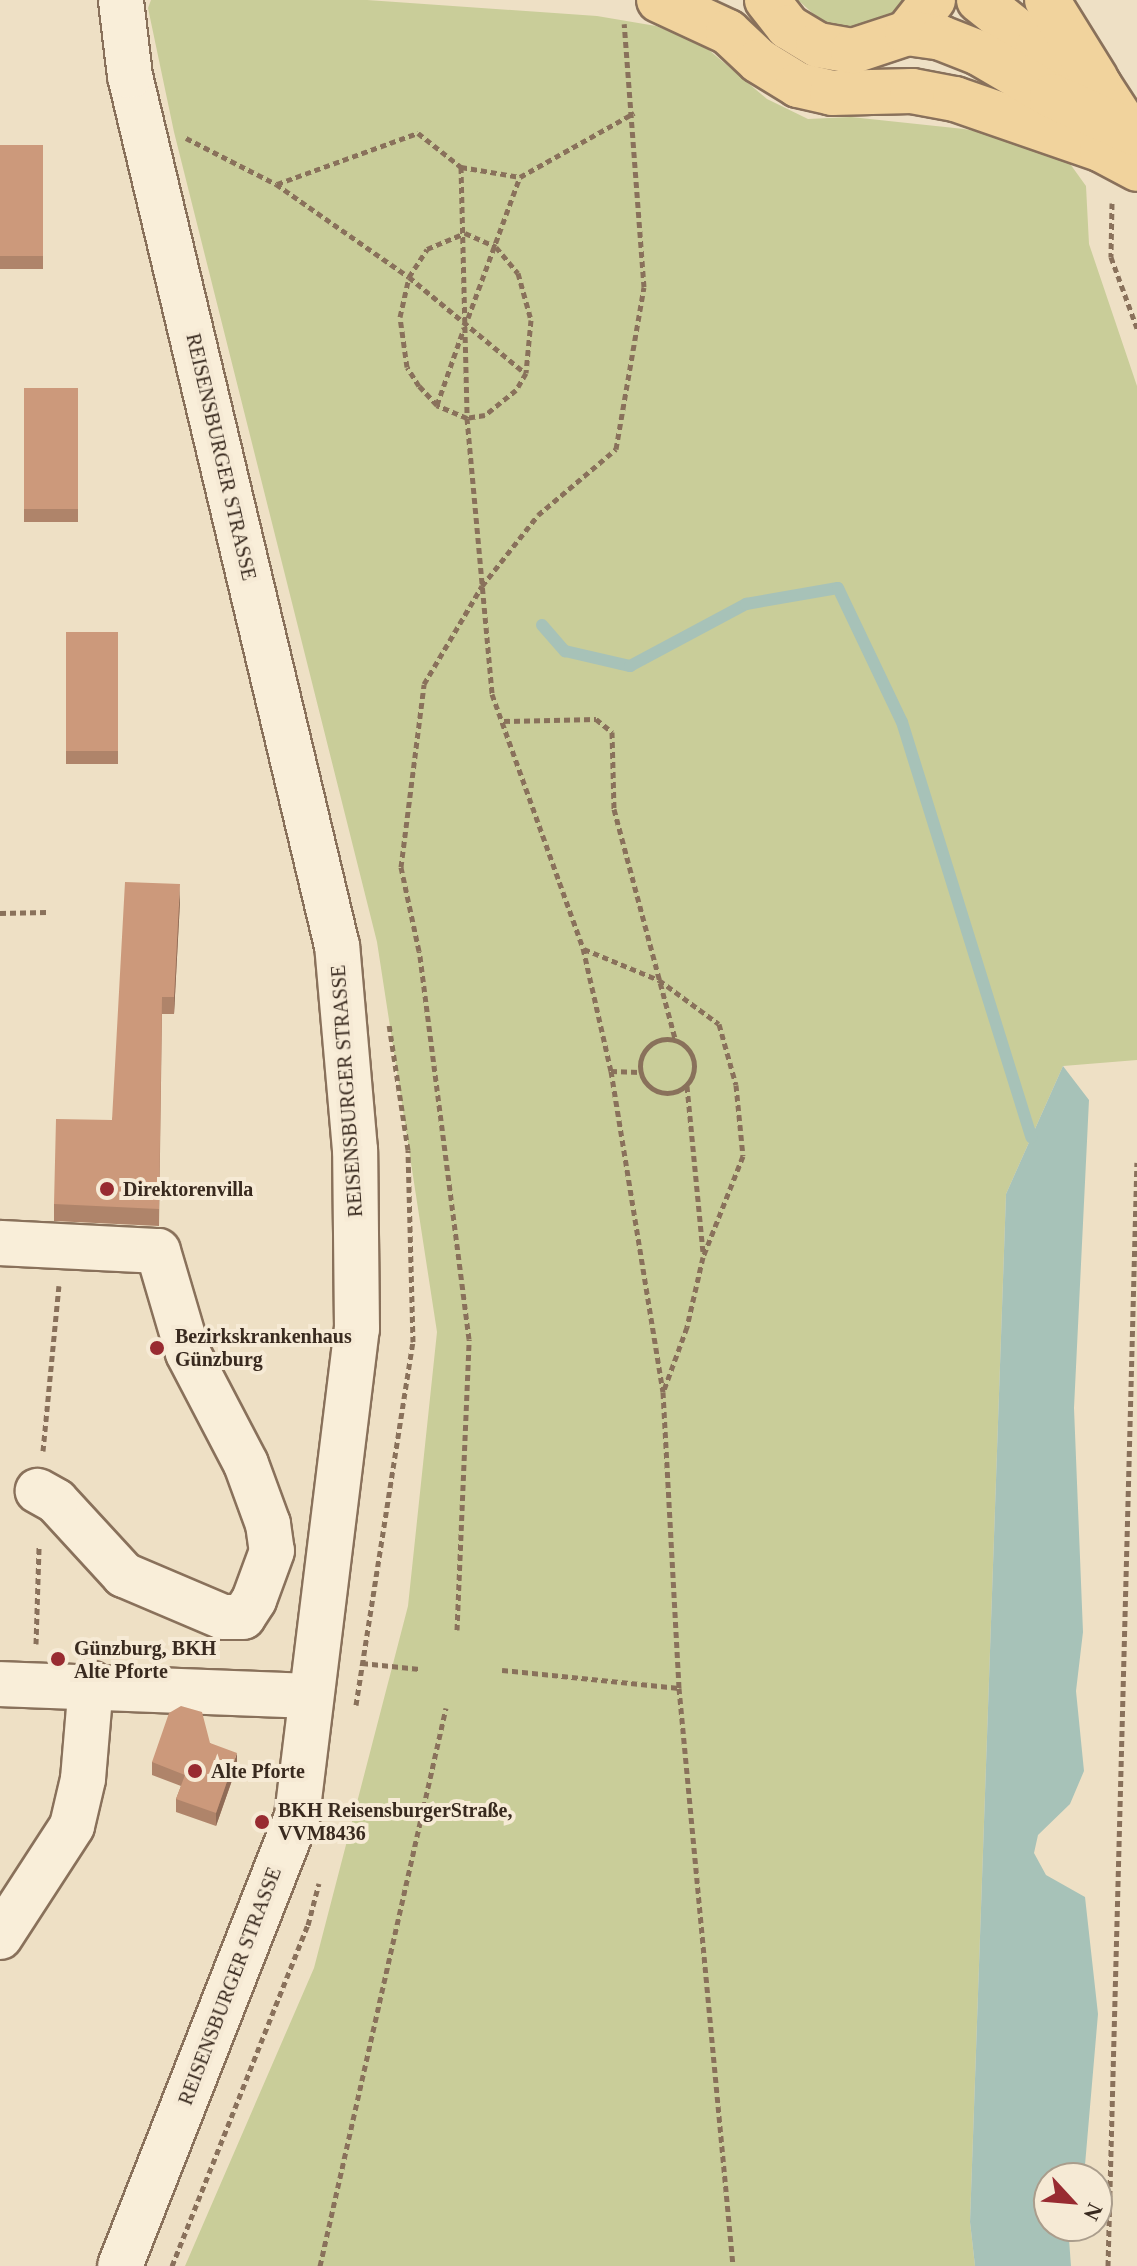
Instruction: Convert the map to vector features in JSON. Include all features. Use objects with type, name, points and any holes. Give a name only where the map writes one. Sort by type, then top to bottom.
[{"type":"main road","points":[[767,0],[788,27],[818,45],[853,51],[920,17],[941,38],[979,53],[1052,96],[1128,150]]},
{"type":"main road","points":[[979,0],[1038,47],[1099,85]]},
{"type":"main road","points":[[1047,0],[1099,85],[1128,150]]},
{"type":"main road","points":[[641,7],[728,32],[759,61],[798,85],[832,93],[912,91],[955,99],[1128,150]]},
{"type":"street","name":"REISENSBURGER STRASSE","points":[[120,2266],[297,1816],[309,1696],[326,1599],[357,1329],[355,1150],[337,946],[133,90],[121,0]]},
{"type":"street","points":[[0,1243],[158,1251],[188,1353],[246,1464],[268,1524],[272,1551],[254,1600],[243,1617],[223,1617],[124,1575],[56,1501],[38,1491]]},
{"type":"street","points":[[0,1937],[72,1826],[83,1779],[91,1683]]},
{"type":"street","points":[[18,1684],[91,1683],[309,1696]]},
{"type":"path","points":[[457,1630],[469,1339],[419,951],[401,867],[424,684],[482,586],[538,515],[616,449],[644,287],[634,113],[629,82],[641,7]]},
{"type":"path","points":[[276,184],[418,133],[461,167],[520,177],[634,113]]},
{"type":"path","points":[[174,132],[276,184],[409,277],[526,373]]},
{"type":"path","points":[[1128,150],[1115,187],[1109,220],[1111,257],[1137,328]]},
{"type":"path","points":[[461,167],[465,233],[467,418],[492,694],[583,948],[611,1071],[663,1392],[679,1688],[733,2266]]},
{"type":"path","points":[[437,405],[520,177]]},
{"type":"path","points":[[465,233],[496,247],[518,273],[528,298],[531,339],[526,373],[506,403],[485,415],[467,418],[437,405],[419,386],[403,350],[400,317],[409,277],[427,249],[465,233]]},
{"type":"path","points":[[504,721],[596,719],[612,732],[614,809],[675,1039],[688,1047],[694,1060],[687,1086],[703,1257]]},
{"type":"path","points":[[0,913],[47,912]]},
{"type":"path","points":[[583,948],[659,980],[719,1024],[736,1085],[743,1156],[703,1257],[687,1327],[663,1392]]},
{"type":"path","points":[[353,1720],[413,1342],[408,1150],[388,1017]]},
{"type":"path","points":[[640,1072],[648,1046],[675,1039]]},
{"type":"path","points":[[611,1071],[640,1072],[659,1093],[687,1086]]},
{"type":"path","points":[[1108,2266],[1137,1162]]},
{"type":"path","points":[[18,1684],[58,1335],[60,1245]]},
{"type":"path","points":[[309,1696],[364,1662],[420,1669]]},
{"type":"path","points":[[502,1670],[679,1688]]},
{"type":"path","points":[[320,2266],[446,1708]]},
{"type":"path","points":[[172,2266],[308,1925],[323,1866]]},
{"type":"green space","points":[[151,0],[367,0],[597,16],[656,26],[703,45],[767,99],[808,119],[851,117],[964,129],[1035,143],[1068,161],[1086,186],[1089,244],[1137,386],[1137,1060],[1063,1066],[1006,1194],[970,2222],[975,2266],[185,2266],[314,1968],[408,1606],[437,1332],[377,942],[174,132],[148,8]]},
{"type":"green space","points":[[798,0],[907,0],[887,19],[842,28],[820,20]]},
{"type":"shaded area","points":[[1063,1066],[1089,1100],[1074,1408],[1083,1632],[1076,1691],[1084,1771],[1070,1804],[1038,1835],[1034,1853],[1046,1875],[1085,1897],[1098,2014],[1085,2162],[1033,2162],[1033,2242],[1069,2242],[1071,2266],[975,2266],[970,2222],[1006,1194]]},
{"type":"building","points":[[0,145],[43,145],[43,256],[0,256]]},
{"type":"building","points":[[24,388],[78,388],[78,509],[24,509]]},
{"type":"building","points":[[66,632],[118,632],[118,751],[66,751]]},
{"type":"building","points":[[125,882],[180,884],[174,997],[162,997],[159,1209],[54,1204],[56,1119],[112,1120]]},
{"type":"building","name":"Alte Pforte","points":[[181,1706],[202,1712],[210,1743],[237,1753],[216,1813],[176,1799],[185,1775],[152,1762],[169,1713]]},
{"type":"waterway","points":[[542,625],[565,651],[630,666],[746,604],[838,588],[902,722],[1031,1137]]},
{"type":"place","name":"Direktorenvilla","points":[[107,1189]]},
{"type":"place","name":"Bezirkskrankenhaus Günzburg","points":[[157,1348]]},
{"type":"place","name":"Günzburg, BKH Alte Pforte","points":[[58,1659]]},
{"type":"place","name":"Alte Pforte","points":[[195,1771]]},
{"type":"place","name":"BKH ReisensburgerStraße, VVM8436","points":[[262,1822]]}]
